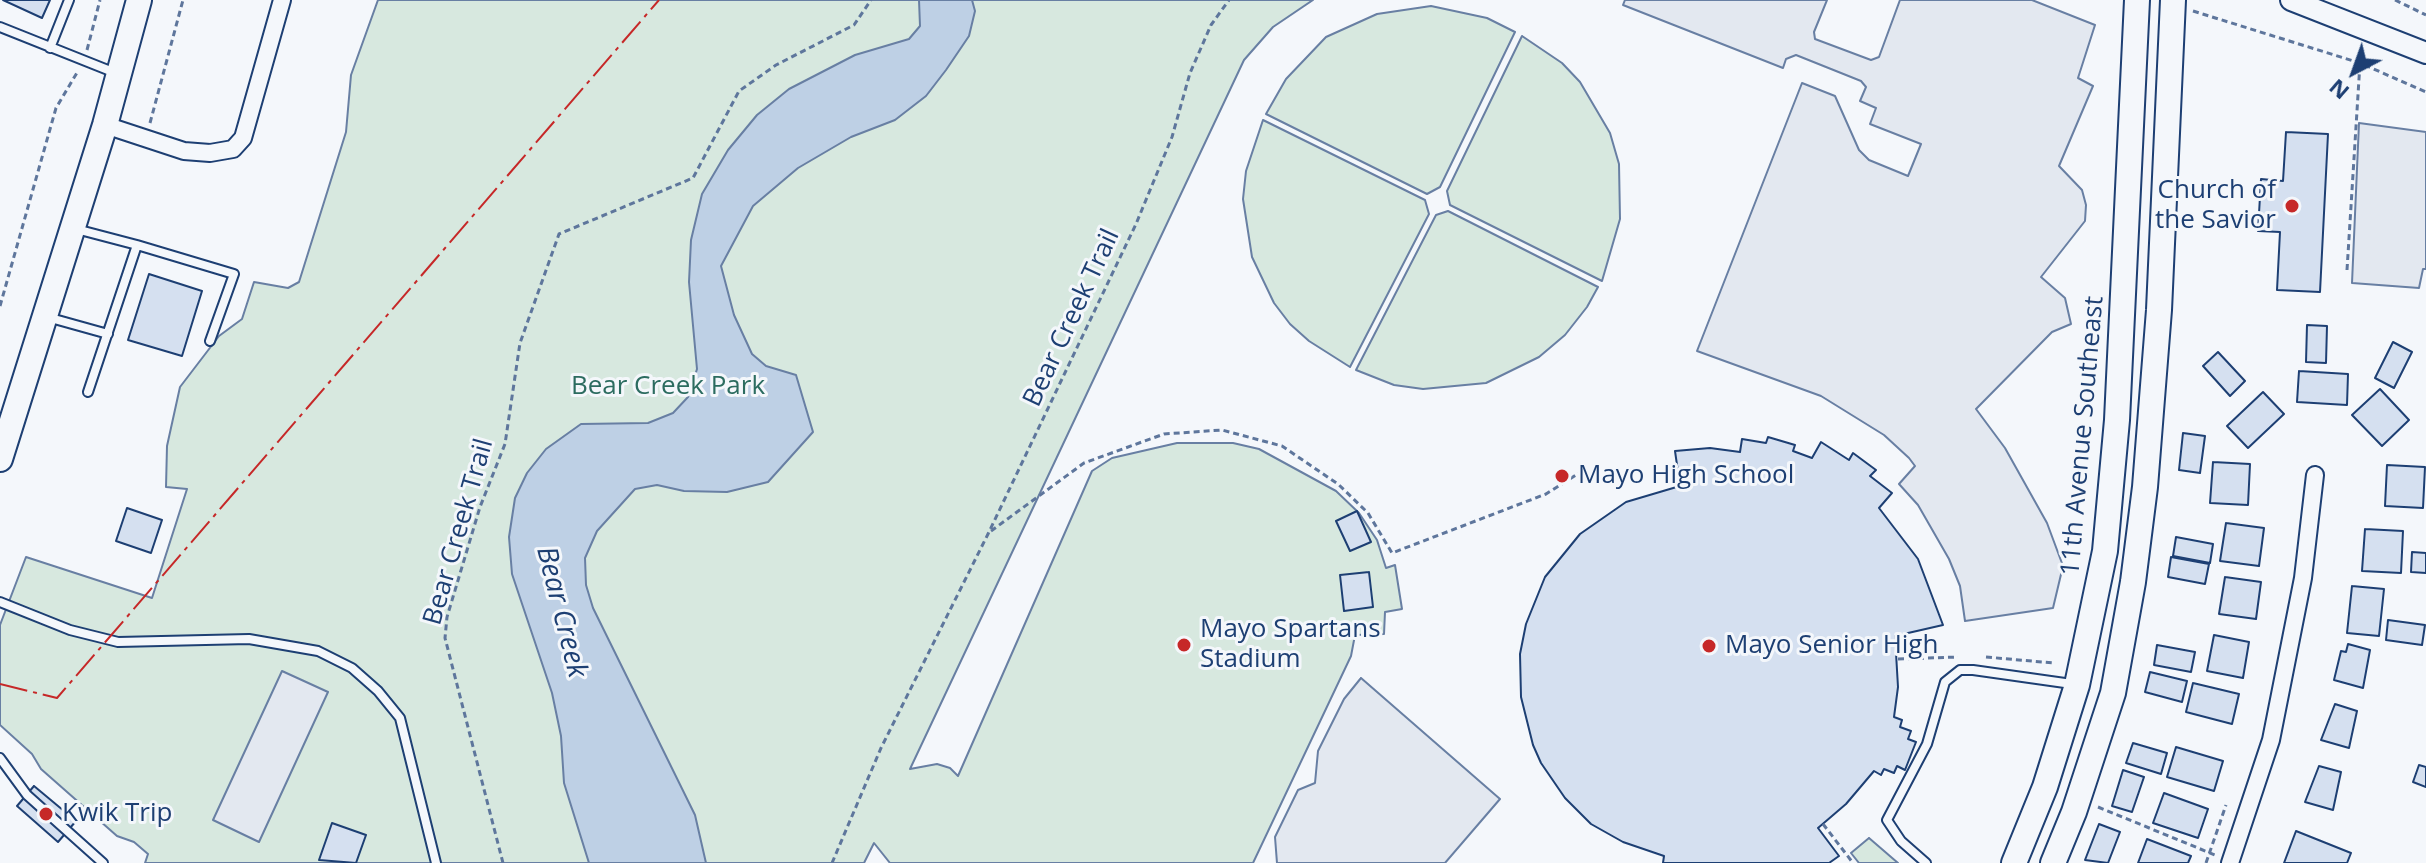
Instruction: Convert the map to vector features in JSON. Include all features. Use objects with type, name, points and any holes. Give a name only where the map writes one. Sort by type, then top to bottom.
[{"type":"main road","points":[[0,459],[105,125],[139,0]]},
{"type":"main road","name":"11th Avenue Southeast","points":[[2014,863],[2045,787],[2077,685],[2105,551],[2113,475],[2137,0]]},
{"type":"main road","points":[[2053,863],[2113,693],[2133,582],[2145,487],[2182,5]]},
{"type":"street","points":[[105,125],[184,151],[210,153],[233,149],[243,138],[282,0]]},
{"type":"street","points":[[2291,0],[2426,53]]},
{"type":"street","points":[[2230,863],[2271,740],[2303,578],[2315,475]]},
{"type":"lane","points":[[50,48],[69,0]]},
{"type":"lane","points":[[0,27],[119,74]]},
{"type":"lane","points":[[73,228],[234,274],[210,341]]},
{"type":"lane","points":[[88,392],[137,245]]},
{"type":"lane","points":[[46,316],[108,334]]},
{"type":"lane","points":[[0,602],[70,630],[118,642],[249,639],[318,651],[352,668],[378,691],[400,718],[436,863]]},
{"type":"lane","points":[[1926,863],[1901,841],[1887,820],[1927,744],[1945,682],[1960,670],[1973,670],[2077,685]]},
{"type":"lane","points":[[0,758],[27,795],[103,863]]},
{"type":"path","points":[[0,306],[56,108],[83,62],[100,0]]},
{"type":"path","points":[[146,139],[183,0]]},
{"type":"path","name":"Bear Creek Trail","points":[[503,863],[445,638],[447,617],[480,507],[505,444],[520,343],[559,234],[693,178],[739,91],[776,65],[854,25],[871,0]]},
{"type":"path","name":"Bear Creek Trail","points":[[832,863],[881,748],[988,534],[1136,224],[1172,137],[1190,73],[1211,25],[1229,0]]},
{"type":"path","points":[[2395,0],[2426,15]]},
{"type":"path","points":[[2182,5],[2360,63],[2426,92]]},
{"type":"path","points":[[2347,270],[2360,63]]},
{"type":"path","points":[[988,534],[1084,463],[1164,434],[1222,430],[1282,446],[1338,484],[1368,513],[1392,553],[1546,494],[1584,470],[1594,478]]},
{"type":"path","points":[[2206,863],[2226,805]]},
{"type":"path","points":[[2097,810],[2210,854]]},
{"type":"path","points":[[1823,824],[1853,863]]},
{"type":"green space","name":"Bear Creek Park","points":[[378,0],[1313,0],[1273,27],[1244,60],[910,769],[937,764],[950,768],[958,776],[1092,471],[1112,458],[1177,443],[1233,443],[1259,449],[1336,491],[1359,513],[1377,540],[1386,568],[1395,565],[1402,609],[1385,612],[1384,634],[1355,635],[1351,656],[1253,863],[890,863],[874,843],[864,863],[145,863],[148,854],[134,842],[117,836],[41,769],[32,754],[0,725],[0,625],[26,557],[152,598],[187,489],[166,487],[167,446],[180,387],[219,336],[242,319],[254,282],[288,288],[299,282],[346,132],[351,75]]},
{"type":"green space","points":[[1431,6],[1487,18],[1515,32],[1440,187],[1427,194],[1266,114],[1286,79],[1326,37],[1377,14]]},
{"type":"green space","points":[[1522,36],[1562,63],[1580,82],[1610,133],[1619,164],[1620,219],[1602,281],[1450,205],[1447,191]]},
{"type":"green space","points":[[1263,120],[1425,200],[1429,214],[1350,367],[1309,341],[1290,324],[1274,303],[1252,257],[1243,199],[1246,171]]},
{"type":"green space","points":[[1448,211],[1598,287],[1587,307],[1565,335],[1539,357],[1486,383],[1423,389],[1394,385],[1356,370],[1436,215]]},
{"type":"green space","points":[[1869,838],[1898,863],[1859,863],[1851,853]]},
{"type":"shaded area","points":[[1625,0],[1827,0],[1814,32],[1815,39],[1871,60],[1879,57],[1900,0],[2032,0],[2095,25],[2078,78],[2093,86],[2059,166],[2082,190],[2086,205],[2085,221],[2041,277],[2065,298],[2071,324],[2052,332],[1976,409],[2005,448],[2047,523],[2063,566],[2053,608],[1965,621],[1960,586],[1949,559],[1918,505],[1899,484],[1915,466],[1909,458],[1884,435],[1821,396],[1697,351],[1802,83],[1835,96],[1859,150],[1869,160],[1908,176],[1921,144],[1870,124],[1876,108],[1860,101],[1866,87],[1861,81],[1796,55],[1786,59],[1783,68],[1623,5]]},
{"type":"shaded area","points":[[2359,123],[2426,132],[2426,269],[2423,269],[2419,288],[2352,283]]},
{"type":"shaded area","points":[[282,671],[328,692],[259,842],[213,820]]},
{"type":"shaded area","points":[[1361,678],[1500,799],[1445,863],[1277,863],[1275,837],[1298,790],[1315,783],[1318,751],[1344,699]]},
{"type":"water","name":"Bear Creek","points":[[919,0],[972,0],[975,11],[969,36],[946,70],[926,96],[895,120],[851,137],[798,168],[753,206],[721,266],[734,315],[752,354],[766,366],[796,375],[813,432],[768,482],[727,492],[684,491],[657,485],[635,489],[597,531],[585,558],[586,585],[593,608],[695,815],[706,863],[589,863],[564,783],[561,736],[552,693],[512,574],[509,537],[515,498],[527,473],[546,449],[581,424],[648,423],[673,413],[688,397],[697,369],[689,282],[691,240],[702,194],[728,150],[757,115],[789,89],[855,55],[909,39],[920,26]]},
{"type":"building","points":[[3,0],[50,0],[42,18]]},
{"type":"building","name":"Church of the Savior","points":[[2286,132],[2328,134],[2320,292],[2277,290],[2280,232],[2258,231],[2261,179],[2283,181]]},
{"type":"building","points":[[149,274],[202,291],[182,356],[128,340]]},
{"type":"building","points":[[2307,325],[2327,326],[2326,363],[2306,362]]},
{"type":"building","points":[[2393,342],[2412,352],[2394,388],[2375,378]]},
{"type":"building","points":[[2218,352],[2245,381],[2230,396],[2203,366]]},
{"type":"building","points":[[2299,371],[2348,374],[2347,405],[2297,402]]},
{"type":"building","points":[[2380,389],[2409,420],[2382,446],[2352,415]]},
{"type":"building","points":[[2263,392],[2284,414],[2248,448],[2227,426]]},
{"type":"building","points":[[2183,433],[2205,436],[2200,473],[2179,470]]},
{"type":"building","name":"Mayo Senior High","points":[[1768,437],[1795,445],[1793,451],[1812,458],[1821,442],[1849,460],[1853,453],[1876,470],[1870,476],[1892,493],[1879,508],[1918,559],[1943,625],[1895,636],[1898,687],[1894,717],[1902,720],[1900,727],[1911,731],[1908,739],[1916,742],[1905,770],[1897,766],[1894,773],[1884,769],[1881,775],[1874,771],[1846,804],[1818,828],[1839,856],[1829,863],[1663,863],[1664,856],[1623,842],[1591,824],[1565,798],[1541,763],[1533,745],[1521,697],[1520,654],[1526,624],[1545,577],[1580,534],[1626,502],[1680,486],[1675,451],[1710,448],[1740,452],[1742,439],[1766,443]]},
{"type":"building","points":[[2213,462],[2250,464],[2248,505],[2210,503]]},
{"type":"building","points":[[2387,465],[2425,467],[2423,508],[2385,506]]},
{"type":"building","points":[[127,508],[162,520],[151,553],[116,541]]},
{"type":"building","points":[[1357,511],[1371,542],[1350,551],[1336,521]]},
{"type":"building","points":[[2226,523],[2264,528],[2259,566],[2220,561]]},
{"type":"building","points":[[2365,529],[2403,531],[2401,573],[2362,571]]},
{"type":"building","points":[[2176,537],[2213,544],[2210,563],[2173,556]]},
{"type":"building","points":[[2412,552],[2426,553],[2426,573],[2411,572]]},
{"type":"building","points":[[2171,557],[2209,564],[2205,584],[2168,577]]},
{"type":"building","points":[[1369,572],[1373,607],[1344,611],[1340,575]]},
{"type":"building","points":[[2225,577],[2261,582],[2256,619],[2219,614]]},
{"type":"building","points":[[2352,586],[2384,589],[2379,636],[2347,633]]},
{"type":"building","points":[[2388,620],[2425,625],[2422,645],[2386,640]]},
{"type":"building","points":[[2214,635],[2249,642],[2243,678],[2207,671]]},
{"type":"building","points":[[2348,644],[2370,650],[2363,688],[2334,680],[2341,651],[2346,652]]},
{"type":"building","points":[[2157,645],[2195,652],[2191,672],[2154,665]]},
{"type":"building","points":[[2150,672],[2187,681],[2182,702],[2145,692]]},
{"type":"building","points":[[2193,683],[2239,694],[2232,724],[2186,712]]},
{"type":"building","points":[[2335,704],[2357,711],[2349,748],[2321,740]]},
{"type":"building","points":[[2133,743],[2167,753],[2161,774],[2126,763]]},
{"type":"building","points":[[2176,747],[2223,761],[2214,791],[2167,777]]},
{"type":"building","points":[[2419,765],[2426,767],[2426,787],[2413,782]]},
{"type":"building","points":[[2319,766],[2341,772],[2333,810],[2305,802]]},
{"type":"building","points":[[2123,770],[2144,777],[2132,812],[2112,806]]},
{"type":"building","name":"Kwik Trip","points":[[34,786],[76,821],[58,842],[17,806]]},
{"type":"building","points":[[2164,793],[2208,809],[2198,838],[2153,823]]},
{"type":"building","points":[[332,823],[366,835],[356,863],[319,860]]},
{"type":"building","points":[[2099,824],[2120,832],[2108,863],[2085,860]]},
{"type":"building","points":[[2296,831],[2351,853],[2347,863],[2284,863]]},
{"type":"building","points":[[2147,839],[2191,856],[2188,863],[2138,863]]},
{"type":"power","points":[[0,684],[57,698],[659,0]]},
{"type":"place","name":"Church of the Savior","points":[[2292,206]]},
{"type":"place","name":"Mayo High School","points":[[1562,476]]},
{"type":"place","name":"Mayo Spartans Stadium","points":[[1184,645]]},
{"type":"place","name":"Mayo Senior High","points":[[1709,646]]},
{"type":"place","name":"Kwik Trip","points":[[46,814]]}]
